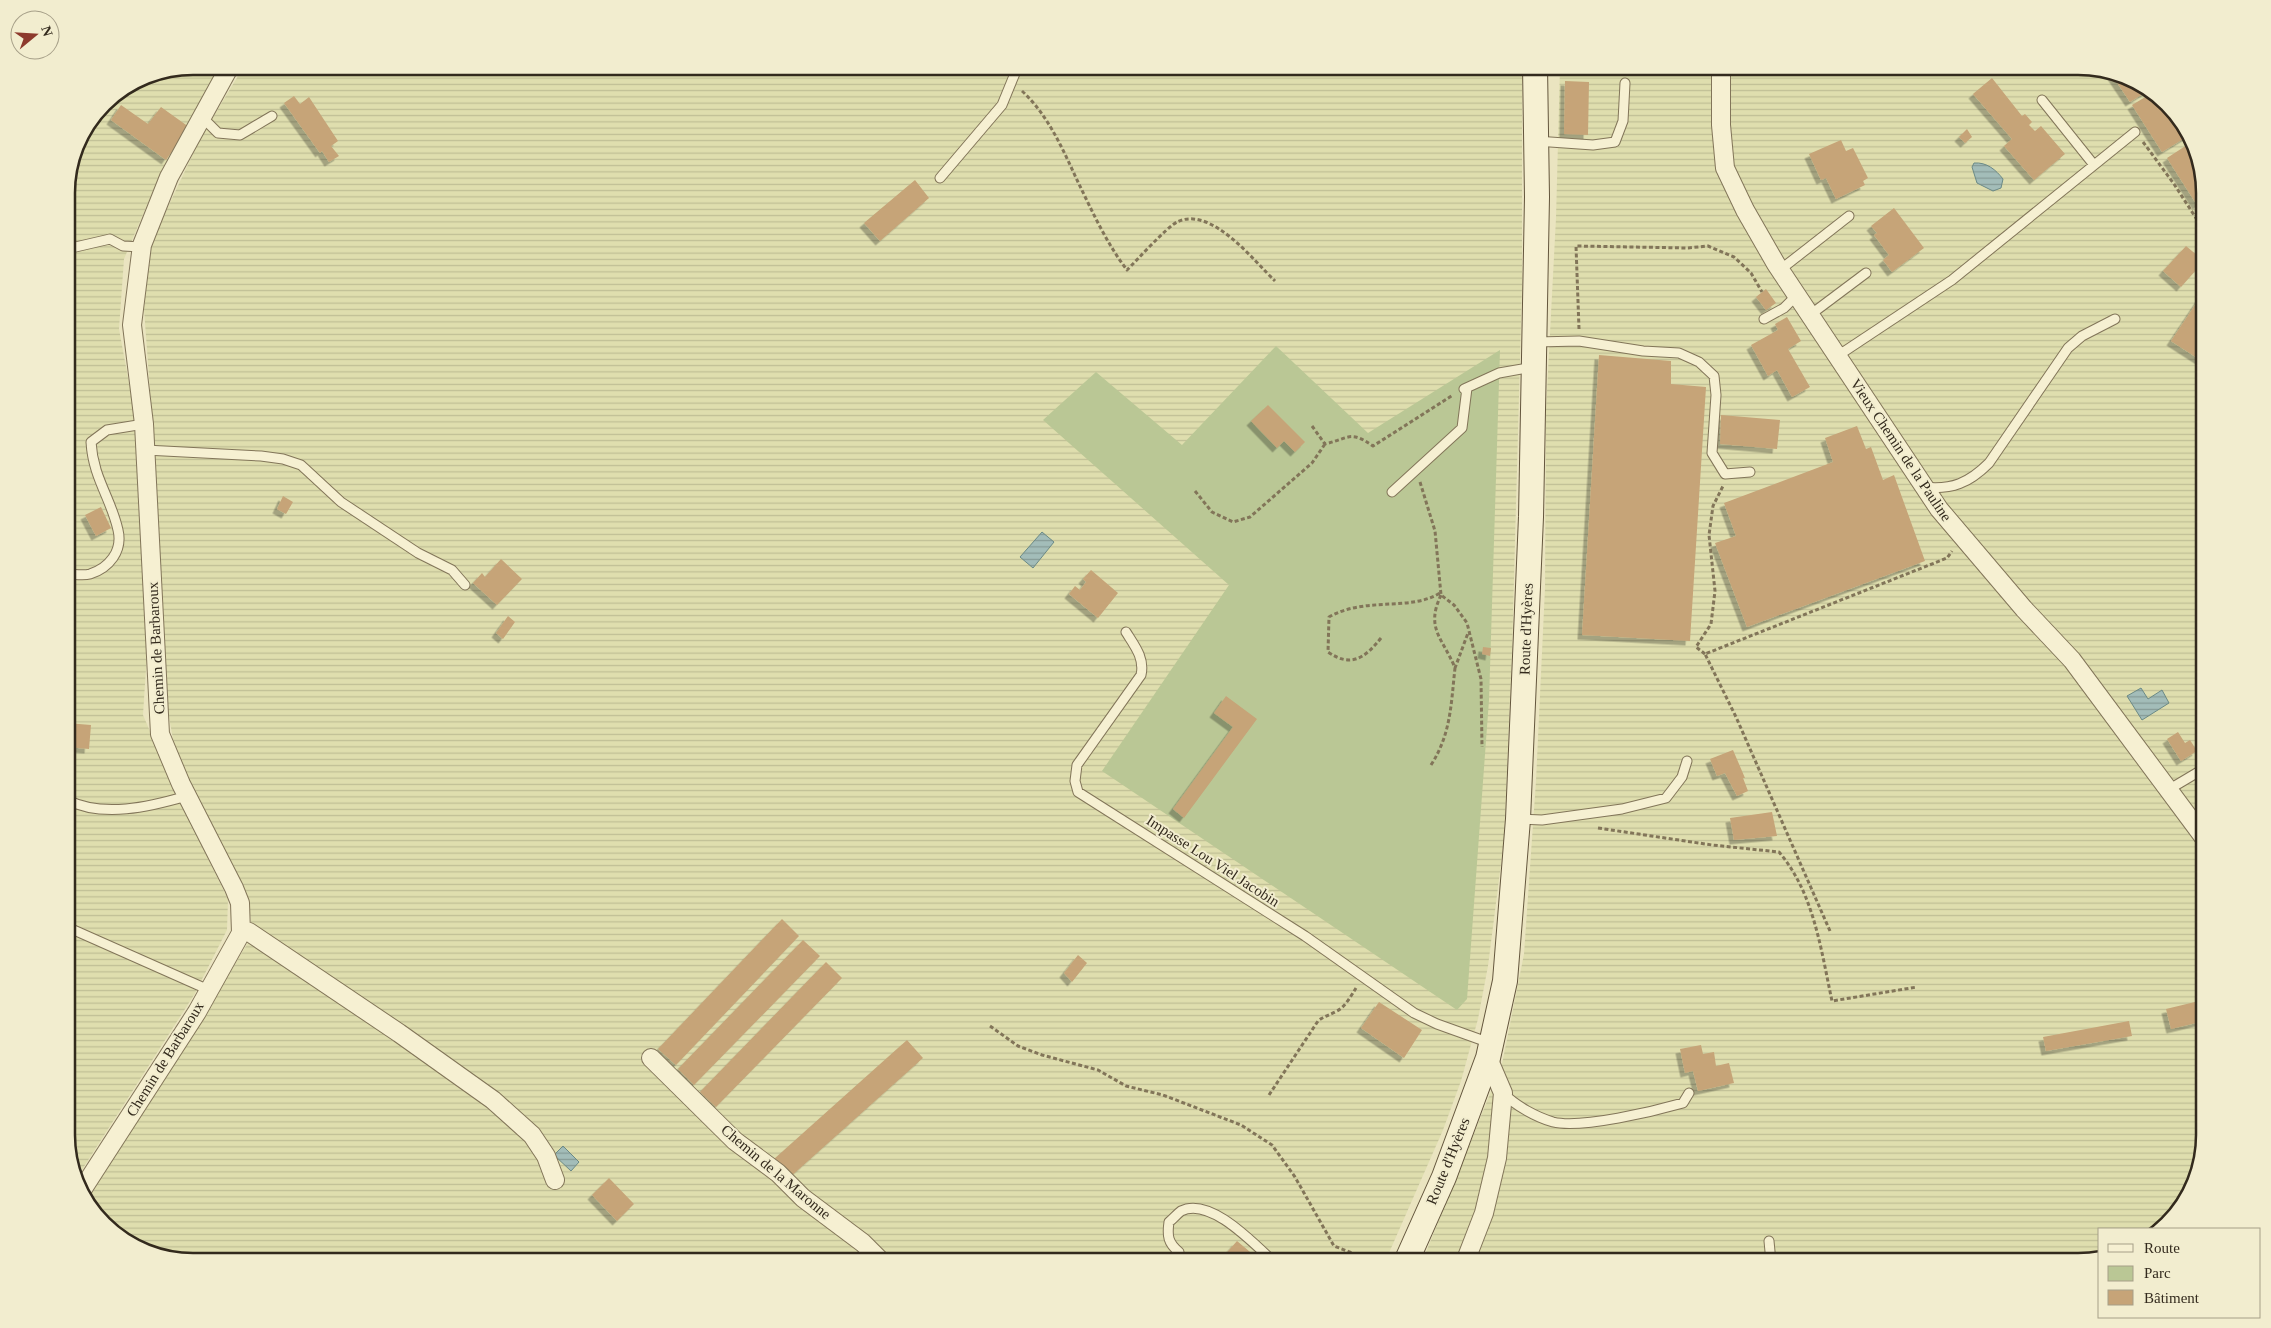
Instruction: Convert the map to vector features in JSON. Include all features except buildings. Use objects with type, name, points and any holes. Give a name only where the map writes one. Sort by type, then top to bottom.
[{"type":"main road","name":"Route d'Hyères","points":[[1536,75],[1540,141]]},
{"type":"main road","name":"Route d'Hyères","points":[[1410,1253],[1444,1177],[1490,1051],[1505,981],[1518,819],[1531,517],[1537,197],[1545,75]]},
{"type":"street","name":"Chemin de Barbaroux","points":[[86,1184],[209,990],[241,933],[240,903],[234,888],[188,796],[160,734],[144,424],[132,325],[141,247],[169,177],[225,75]]},
{"type":"street","name":"Vieux Chemin de la Pauline","points":[[1722,75],[1721,125],[1725,168],[1745,210],[1780,270],[1939,510],[2072,660],[2196,827]]},
{"type":"street","points":[[241,929],[249,932],[399,1032],[493,1100],[532,1135],[546,1156],[555,1180]]},
{"type":"street","points":[[1468,1253],[1484,1213],[1497,1158],[1503,1093],[1490,1051]]},
{"type":"street","name":"Chemin de la Maronne","points":[[651,1058],[735,1141],[778,1173],[803,1198],[873,1253]]},
{"type":"lane","points":[[940,178],[1002,105],[1015,75]]},
{"type":"lane","points":[[1540,141],[1593,145],[1615,142],[1623,121],[1625,83]]},
{"type":"lane","points":[[2042,100],[2094,164]]},
{"type":"lane","points":[[202,117],[218,133],[240,135],[272,116]]},
{"type":"lane","points":[[1837,354],[1952,280],[2135,132]]},
{"type":"lane","points":[[1780,270],[1849,216]]},
{"type":"lane","points":[[75,247],[110,239],[123,246],[141,247]]},
{"type":"lane","points":[[1810,316],[1866,273]]},
{"type":"lane","points":[[1764,319],[1784,308],[1796,295]]},
{"type":"lane","points":[[1924,486],[1942,489],[1962,485],[1976,475],[1989,463],[2068,348],[2082,336],[2115,319]]},
{"type":"lane","points":[[1534,342],[1579,341],[1643,351],[1679,353],[1699,362],[1714,376],[1716,395],[1712,453],[1725,474],[1750,472]]},
{"type":"lane","points":[[1392,492],[1462,428],[1466,389],[1499,373],[1533,367]]},
{"type":"lane","points":[[75,574],[88,575],[104,567],[117,554],[119,531],[98,479],[92,458],[91,442],[108,430],[144,424]]},
{"type":"lane","points":[[145,450],[261,456],[284,459],[301,465],[341,502],[418,553],[452,570],[465,585]]},
{"type":"lane","name":"Impasse Lou Viel Jacobin","points":[[1126,632],[1139,654],[1143,666],[1141,675],[1077,765],[1075,781],[1078,792],[1305,936],[1414,1013],[1490,1051]]},
{"type":"lane","points":[[1518,819],[1542,820],[1622,809],[1666,798],[1682,777],[1687,760]]},
{"type":"lane","points":[[2168,790],[2196,773]]},
{"type":"lane","points":[[75,804],[104,810],[171,801],[188,796]]},
{"type":"lane","points":[[75,931],[139,957],[209,990]]},
{"type":"lane","points":[[1503,1093],[1528,1111],[1555,1122],[1590,1122],[1662,1109],[1683,1102],[1688,1093]]},
{"type":"lane","points":[[1179,1252],[1171,1246],[1167,1235],[1169,1222],[1181,1211],[1193,1208],[1216,1214],[1263,1253]]},
{"type":"lane","points":[[1769,1241],[1770,1253]]},
{"type":"path","points":[[1012,82],[1030,98],[1056,135],[1079,184],[1127,270],[1178,222],[1193,219],[1210,223],[1228,235],[1275,281]]},
{"type":"path","points":[[2135,132],[2174,184],[2196,219]]},
{"type":"path","points":[[1579,341],[1576,246],[1688,248],[1708,246],[1734,257],[1751,273],[1762,292]]},
{"type":"path","points":[[1195,491],[1212,512],[1233,522],[1250,517],[1312,463],[1325,444],[1349,436],[1360,437],[1373,446],[1440,402],[1466,389]]},
{"type":"path","points":[[1312,426],[1325,444]]},
{"type":"path","points":[[1416,470],[1435,531],[1441,594],[1434,609],[1435,627],[1455,668]]},
{"type":"path","points":[[1725,474],[1724,483],[1713,506],[1708,535],[1715,591],[1711,624],[1696,647],[1705,654],[1736,717],[1830,931]]},
{"type":"path","points":[[1705,654],[1947,558],[1953,550],[1958,531]]},
{"type":"path","points":[[1441,594],[1454,605],[1467,623],[1480,679],[1482,747]]},
{"type":"path","points":[[1381,638],[1356,660],[1340,660],[1328,652],[1330,617],[1344,608],[1365,604],[1430,599],[1441,594]]},
{"type":"path","points":[[1431,765],[1443,748],[1455,668],[1469,632]]},
{"type":"path","points":[[1573,815],[1584,827],[1615,828],[1712,845],[1779,852],[1790,864],[1812,911],[1832,1001],[1917,987]]},
{"type":"path","points":[[1269,1095],[1318,1021],[1324,1016],[1338,1011],[1350,999],[1363,977]]},
{"type":"path","points":[[990,1026],[1018,1046],[1042,1055],[1098,1070],[1126,1086],[1163,1095],[1241,1125],[1272,1145],[1295,1178],[1334,1246],[1352,1253]]},
{"type":"green space","points":[[215,75],[162,170],[124,259],[119,329],[134,410],[148,638],[143,715],[184,810],[228,899],[227,930],[194,995],[81,1172],[75,1143],[75,185],[79,162],[87,141],[99,121],[121,99],[148,84],[170,77]]},
{"type":"green space","points":[[239,75],[1522,75],[1522,287],[1512,652],[1504,840],[1488,966],[1478,1019],[1461,1081],[1443,1130],[1389,1253],[193,1253],[162,1249],[148,1244],[121,1229],[99,1207],[91,1194],[128,1129],[176,1060],[249,941],[251,919],[244,887],[176,756],[164,689],[162,595],[155,459],[144,309],[149,247],[201,137]]},
{"type":"green space","points":[[1560,75],[2094,76],[2123,84],[2144,95],[2167,115],[2176,127],[2190,155],[2196,185],[2196,1135],[2192,1166],[2187,1180],[2172,1207],[2151,1228],[2098,1228],[2098,1251],[2078,1253],[1426,1253],[1502,1064],[1524,954],[1536,781],[1545,588],[1546,410],[1556,218]]},
{"type":"green space","points":[[1276,346],[1368,433],[1500,350],[1489,700],[1467,999],[1457,1010],[1102,771],[1229,585],[1043,420],[1096,372],[1182,445]]},
{"type":"water","points":[[1974,163],[1991,167],[2003,179],[2001,188],[1993,191],[1977,183],[1972,167]]},
{"type":"water","points":[[1042,532],[1054,542],[1033,568],[1020,557]]},
{"type":"water","points":[[2141,688],[2148,699],[2162,690],[2169,703],[2142,720],[2127,696]]},
{"type":"water","points":[[563,1146],[579,1162],[571,1171],[554,1155]]}]
